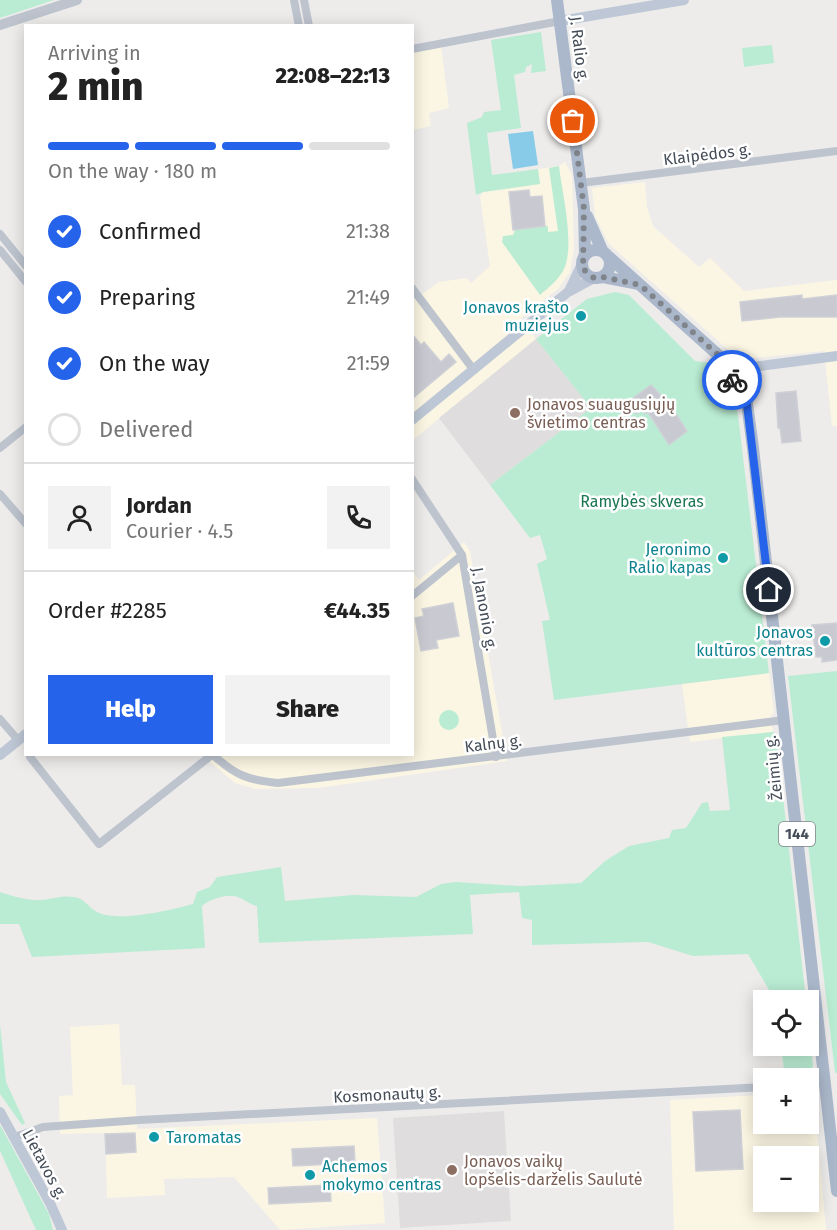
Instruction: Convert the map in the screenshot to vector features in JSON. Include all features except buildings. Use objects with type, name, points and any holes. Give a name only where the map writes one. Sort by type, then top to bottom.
[{"type":"main road","name":"J. Ralio g.","points":[[557,0],[584,209],[583,260]]},
{"type":"main road","points":[[560,21],[684,0]]},
{"type":"main road","name":"J. Ralio g.","points":[[584,209],[606,254]]},
{"type":"main road","points":[[414,418],[568,292],[609,270],[606,254],[593,250],[583,260],[568,292]]},
{"type":"main road","name":"144","points":[[606,254],[726,362]]},
{"type":"main road","points":[[583,260],[585,273],[598,277]]},
{"type":"main road","name":"144","points":[[598,277],[640,285]]},
{"type":"main road","points":[[742,373],[837,356]]},
{"type":"main road","name":"144","points":[[735,358],[741,361],[742,373],[733,380],[724,375],[723,368],[726,362],[735,358]]},
{"type":"main road","name":"Žeimių g.","points":[[742,373],[837,1191]]},
{"type":"main road","points":[[0,755],[22,737]]},
{"type":"main road","name":"Lietavos g.","points":[[0,1112],[62,1230]]},
{"type":"street","points":[[0,26],[77,0]]},
{"type":"street","points":[[294,0],[299,24]]},
{"type":"street","points":[[304,0],[309,24]]},
{"type":"street","points":[[414,49],[560,21]]},
{"type":"street","name":"Klaipėdos g.","points":[[581,183],[837,151]]},
{"type":"street","points":[[0,234],[24,264]]},
{"type":"street","points":[[0,250],[24,280]]},
{"type":"street","points":[[414,291],[473,369]]},
{"type":"street","points":[[0,448],[24,429]]},
{"type":"street","name":"J. Janonio g.","points":[[414,482],[462,555],[496,757]]},
{"type":"street","points":[[0,494],[24,522]]},
{"type":"street","points":[[414,594],[462,555]]},
{"type":"street","points":[[0,719],[22,737]]},
{"type":"street","name":"Kalnų g.","points":[[213,756],[236,775],[271,782],[496,757],[784,720]]},
{"type":"street","points":[[30,757],[99,844],[211,756]]},
{"type":"street","points":[[819,1082],[825,1082]]},
{"type":"street","name":"Kosmonautų g.","points":[[15,1137],[43,1127],[143,1120],[753,1087]]},
{"type":"shaded area","points":[[441,46],[449,108],[429,113],[431,126],[414,130],[414,52]]},
{"type":"shaded area","points":[[565,162],[572,175],[574,249],[570,272],[558,289],[521,318],[536,339],[414,439],[414,286],[421,295],[439,282],[467,278],[471,283],[490,266],[480,196],[483,192],[540,184],[538,169],[559,166]]},
{"type":"shaded area","points":[[645,182],[647,207],[653,226],[699,267],[710,258],[744,291],[837,280],[837,426],[832,426],[824,351],[754,358],[734,355],[609,244],[595,216],[592,188]]},
{"type":"shaded area","name":"Jonavos suaugusiųjų švietimo centras","points":[[536,339],[591,408],[490,485],[439,418]]},
{"type":"shaded area","points":[[464,542],[470,551],[507,761],[318,788],[256,789],[235,783],[203,756],[414,756],[414,573],[419,580]]},
{"type":"shaded area","points":[[769,673],[774,712],[771,716],[773,732],[690,742],[682,684]]},
{"type":"shaded area","points":[[119,1024],[122,1085],[135,1085],[137,1129],[377,1118],[385,1223],[280,1230],[234,1177],[164,1179],[165,1195],[107,1198],[105,1133],[60,1134],[59,1096],[73,1095],[70,1027]]},
{"type":"shaded area","points":[[753,1096],[753,1134],[817,1134],[818,1146],[753,1146],[753,1212],[819,1212],[819,1153],[826,1230],[674,1230],[670,1100]]},
{"type":"shaded area","name":"Jonavos vaikų lopšelis-darželis Saulutė","points":[[504,1111],[511,1221],[400,1228],[393,1118]]},
{"type":"green space","points":[[0,0],[54,0],[0,18]]},
{"type":"green space","points":[[541,32],[546,71],[531,73],[532,64],[526,67],[525,72],[514,75],[521,128],[487,133],[492,175],[538,169],[540,184],[476,195],[467,123],[482,117],[484,112],[501,110],[491,40]]},
{"type":"green space","points":[[772,45],[774,63],[744,67],[742,48]]},
{"type":"green space","points":[[559,166],[568,234],[567,261],[558,278],[540,295],[502,242],[503,236],[513,235],[515,230],[548,226],[548,232],[558,231],[549,168]]},
{"type":"green space","name":"Ramybės skveras","points":[[615,292],[629,295],[695,361],[710,363],[733,395],[738,415],[769,673],[554,700],[542,621],[550,620],[537,564],[547,559],[540,535],[530,538],[490,485],[591,408],[536,339],[587,299]]},
{"type":"green space","points":[[837,671],[837,1074],[788,676]]},
{"type":"green space","points":[[449,710],[456,713],[459,720],[456,727],[449,730],[442,727],[439,720],[442,713]]},
{"type":"green space","points":[[773,732],[776,735],[805,990],[769,990],[748,954],[693,956],[648,942],[532,945],[532,920],[522,918],[519,892],[470,895],[473,934],[259,943],[257,906],[236,896],[225,896],[202,906],[205,948],[32,957],[19,924],[0,924],[0,892],[36,900],[74,897],[106,915],[131,916],[193,904],[197,892],[210,887],[217,877],[281,867],[285,901],[353,895],[416,897],[441,884],[456,882],[520,886],[581,883],[605,861],[629,846],[669,838],[672,830],[686,828],[702,803],[708,802],[710,811],[730,810],[722,737]]},
{"type":"green space","points":[[0,1024],[6,1082],[25,1123],[22,1125],[0,1094]]},
{"type":"green space","points":[[782,1056],[812,1056],[812,1068],[784,1068]]},
{"type":"green space","points":[[0,1125],[49,1214],[53,1230],[36,1230],[0,1151]]},
{"type":"water","points":[[533,131],[538,165],[513,169],[508,134]]},
{"type":"way so far","points":[[573,121],[584,209],[585,255],[582,264],[585,273],[594,278],[603,277],[640,285],[726,362],[723,368],[724,375],[732,380]]},
{"type":"place","name":"Jonavos krašto muziejus","points":[[581,316]]},
{"type":"place","name":"Jonavos suaugusiųjų švietimo centras","points":[[515,413]]},
{"type":"place","name":"Jeronimo Ralio kapas","points":[[723,558]]},
{"type":"place","name":"Jonavos kultūros centras","points":[[825,641]]},
{"type":"place","name":"Taromatas","points":[[154,1137]]},
{"type":"place","name":"Jonavos vaikų lopšelis-darželis Saulutė","points":[[452,1170]]},
{"type":"place","name":"Achemos mokymo centras","points":[[310,1175]]},
{"type":"route","points":[[732,380],[739,379],[745,390],[769,590]]}]
